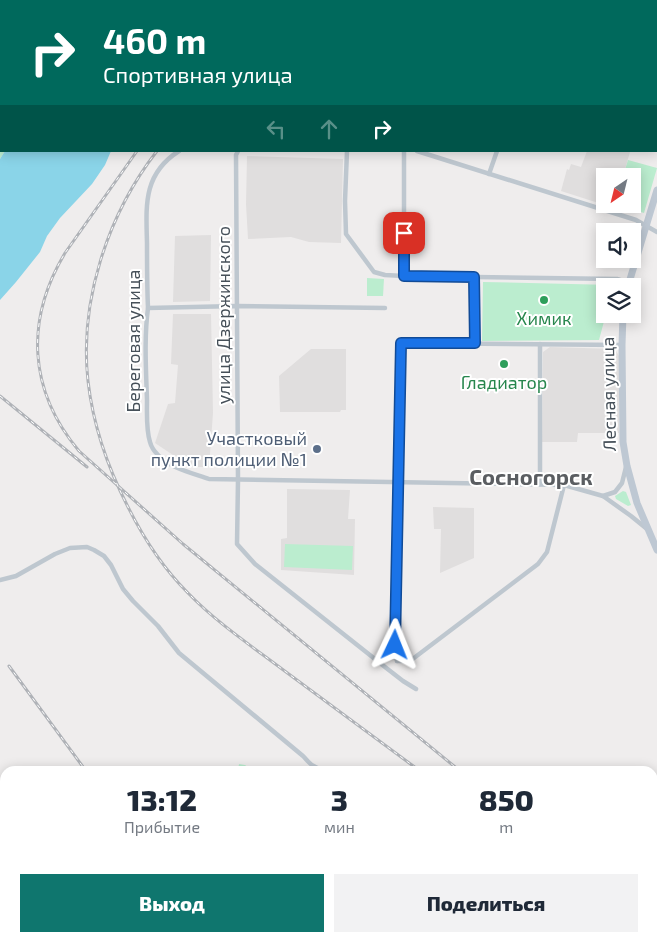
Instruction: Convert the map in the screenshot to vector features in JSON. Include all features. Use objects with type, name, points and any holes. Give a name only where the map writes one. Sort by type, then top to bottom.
[{"type":"main road","points":[[630,278],[657,190]]},
{"type":"main road","name":"Лесная улица","points":[[623,323],[623,442],[627,466],[637,502],[657,550]]},
{"type":"street","name":"Береговая улица","points":[[178,152],[170,157],[154,177],[148,191],[146,208],[148,308],[146,320],[147,422],[150,442],[157,454],[166,462],[209,479],[564,485],[603,496],[649,530]]},
{"type":"street","name":"улица Дзержинского","points":[[238,152],[237,544],[255,564],[385,668],[416,689]]},
{"type":"street","points":[[347,152],[346,234],[374,272],[385,275],[404,276],[596,279]]},
{"type":"street","points":[[404,152],[404,276]]},
{"type":"street","points":[[420,152],[636,220],[657,232]]},
{"type":"street","points":[[489,174],[497,152]]},
{"type":"street","points":[[474,277],[475,343]]},
{"type":"street","points":[[148,308],[237,306],[385,308]]},
{"type":"street","points":[[385,668],[392,667],[397,661],[395,645],[401,343],[622,345]]},
{"type":"street","points":[[540,344],[540,484]]},
{"type":"street","points":[[603,496],[615,492],[622,483],[627,466]]},
{"type":"street","points":[[397,661],[410,661],[538,564],[547,552],[564,485]]},
{"type":"street","points":[[0,580],[16,576],[55,554],[70,548],[87,547],[94,550],[104,556],[123,588],[158,626],[179,654],[313,766]]},
{"type":"shaded area","points":[[587,152],[630,152],[625,168],[596,168],[596,202],[561,191],[567,169],[569,170],[571,164],[581,167]]},
{"type":"shaded area","points":[[247,156],[343,159],[341,243],[309,242],[291,237],[248,239],[246,204]]},
{"type":"shaded area","points":[[211,235],[210,301],[173,302],[175,236]]},
{"type":"shaded area","points":[[173,314],[211,314],[213,413],[209,467],[191,467],[155,443],[168,404],[175,403],[178,365],[171,364]]},
{"type":"shaded area","points":[[550,347],[615,349],[619,356],[619,433],[578,433],[577,442],[542,442],[543,352]]},
{"type":"shaded area","points":[[311,349],[346,349],[346,410],[341,410],[340,412],[280,412],[279,376]]},
{"type":"shaded area","points":[[287,489],[350,490],[348,519],[355,519],[354,575],[281,570],[281,539],[287,538]]},
{"type":"shaded area","points":[[433,507],[474,508],[474,558],[440,573],[441,529],[434,529]]},
{"type":"green space","points":[[628,160],[657,168],[644,213],[641,212],[641,168],[626,168]]},
{"type":"green space","points":[[367,278],[384,279],[383,296],[367,296]]},
{"type":"green space","name":"Химик","points":[[483,282],[596,285],[596,323],[604,323],[599,340],[482,341]]},
{"type":"green space","points":[[623,491],[626,492],[631,505],[628,506],[616,499],[615,496]]},
{"type":"green space","points":[[285,544],[353,546],[352,570],[284,567]]},
{"type":"water","points":[[4,152],[111,152],[105,165],[92,184],[60,218],[47,236],[40,252],[0,300],[0,159]]},
{"type":"railway","points":[[136,152],[65,253],[52,278],[43,304],[38,329],[38,354],[42,379],[50,404],[62,428],[79,451],[183,544],[454,766]]},
{"type":"railway","points":[[156,152],[124,202],[111,230],[93,290],[88,320],[86,351],[90,397],[102,446],[114,477],[147,542],[170,574],[199,604],[246,642],[413,766]]},
{"type":"railway","points":[[0,396],[87,467]]},
{"type":"railway","points":[[9,666],[82,766]]},
{"type":"place","name":"Химик","points":[[544,300]]},
{"type":"place","name":"Гладиатор","points":[[504,364]]},
{"type":"place","name":"Участковый пункт полиции №1","points":[[317,449]]},
{"type":"district","name":"Сосногорск","points":[[531,477]]},
{"type":"route","points":[[395,645],[401,343],[475,343],[474,277],[404,276],[404,233]]}]
